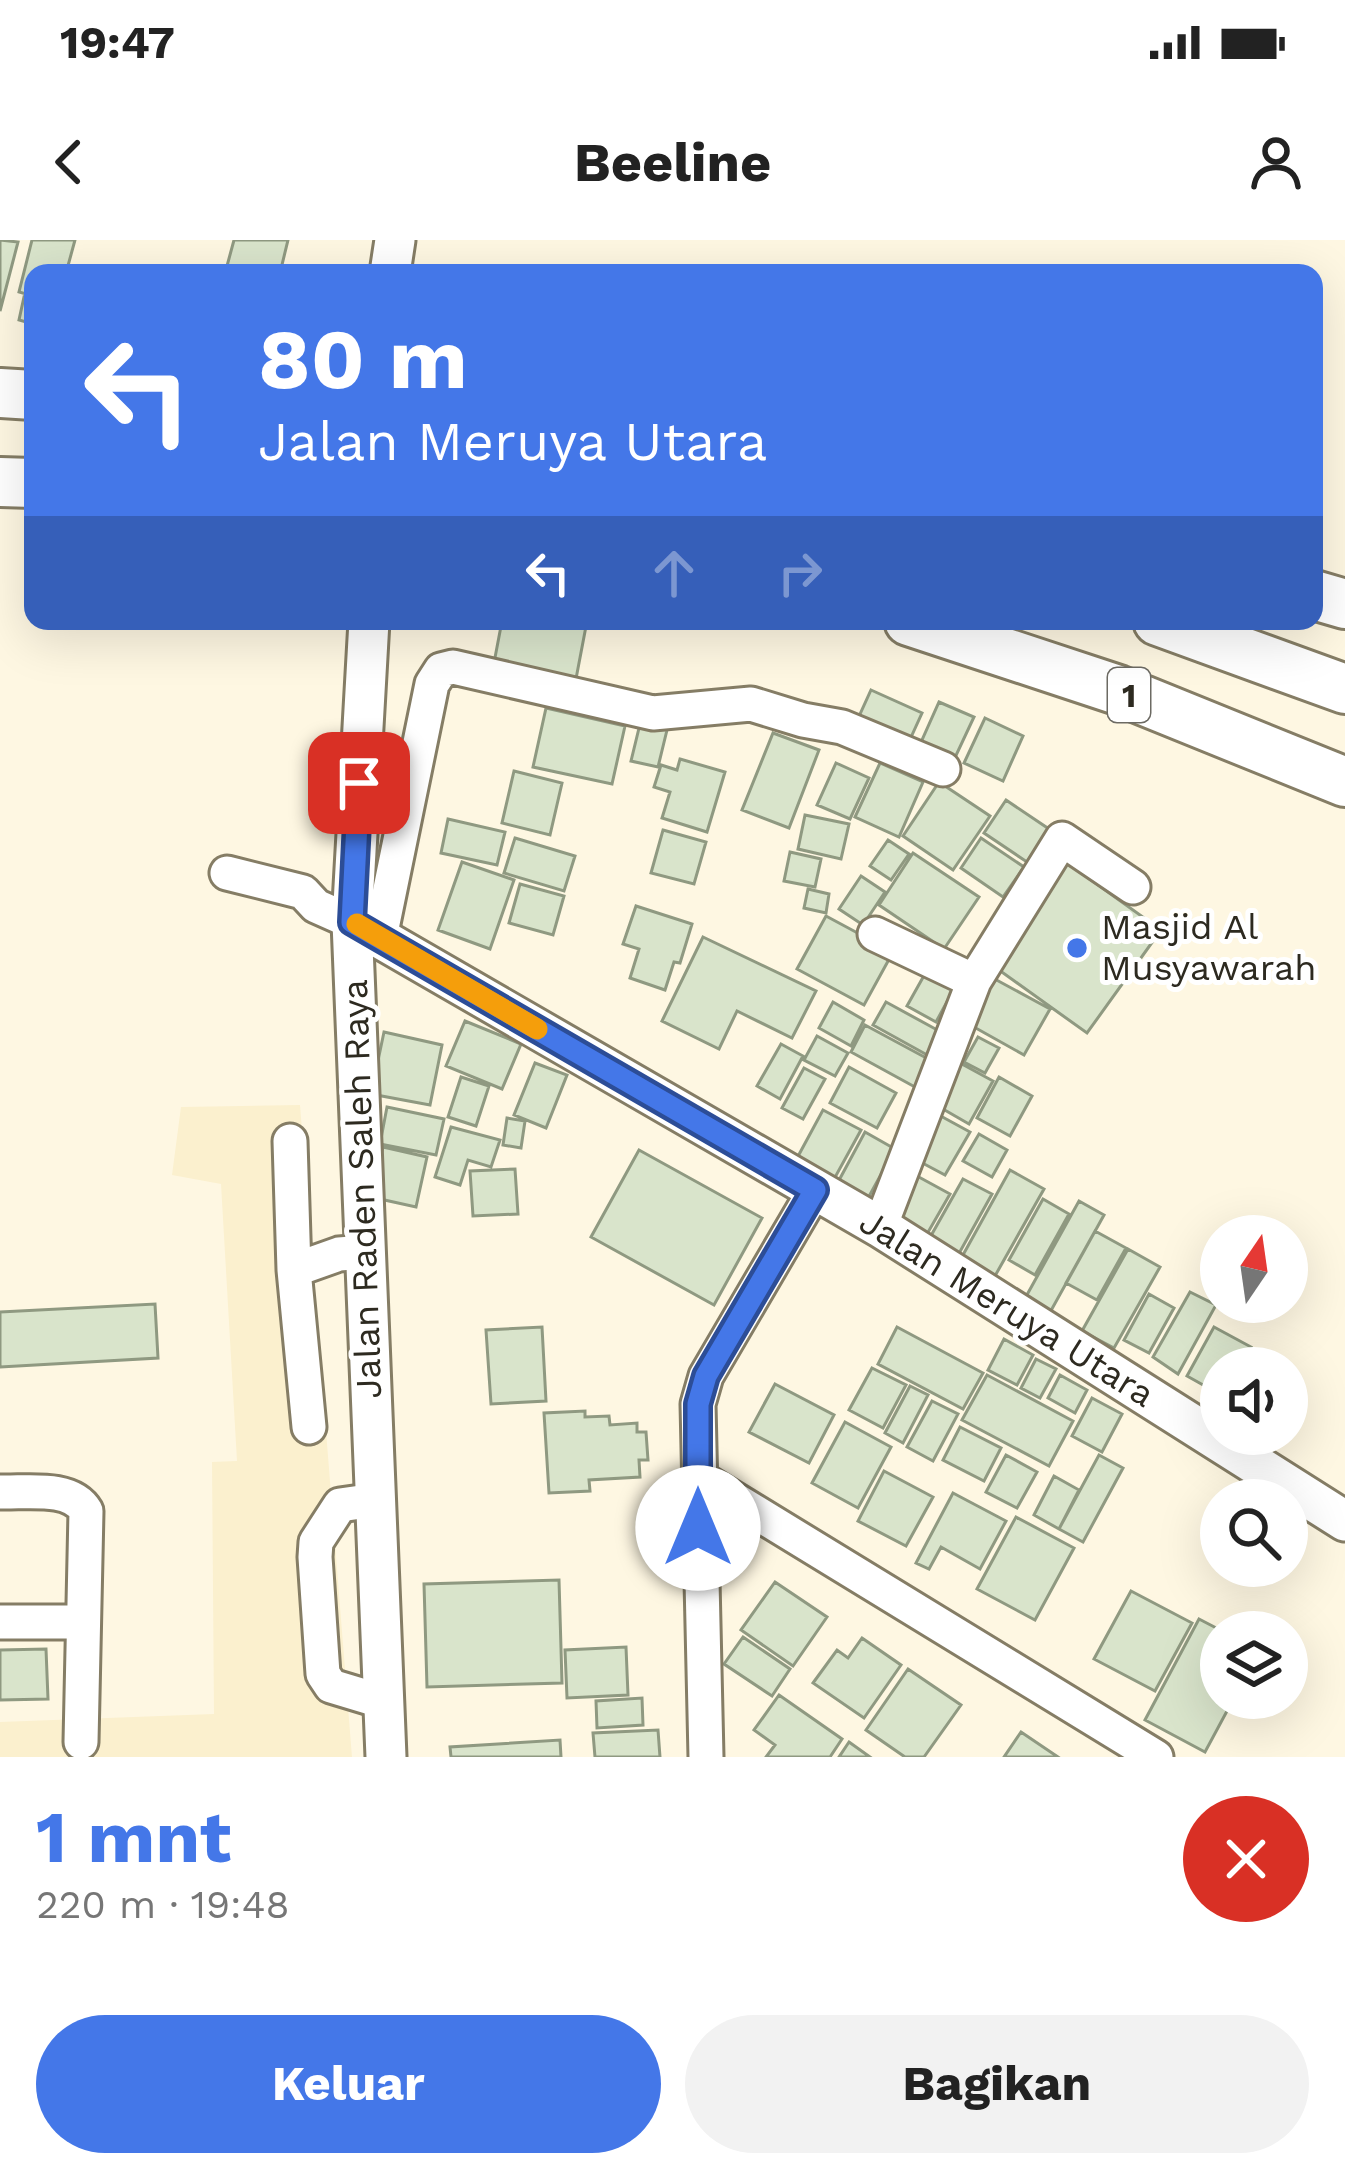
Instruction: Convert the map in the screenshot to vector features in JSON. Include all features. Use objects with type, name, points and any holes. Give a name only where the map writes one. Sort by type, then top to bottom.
[{"type":"highway","name":"1","points":[[936,630],[1118,691],[1345,782]]},
{"type":"highway","name":"1","points":[[1183,630],[1345,689]]},
{"type":"main road","name":"Jalan Raden Saleh Raya","points":[[369,630],[365,1252],[386,1757]]},
{"type":"main road","name":"Jalan Meruya Utara","points":[[366,930],[880,1227],[1345,1521]]},
{"type":"street","points":[[227,873],[303,892],[316,906],[366,930],[432,684],[441,670],[453,668],[653,712],[751,704],[842,727],[944,769]]},
{"type":"street","points":[[880,1227],[974,981],[1062,838],[1133,887]]},
{"type":"street","points":[[875,934],[974,981]]},
{"type":"street","points":[[290,1141],[294,1270],[309,1427]]},
{"type":"street","points":[[706,1757],[698,1404],[706,1376],[815,1190]]},
{"type":"street","points":[[294,1270],[339,1254],[365,1252]]},
{"type":"street","points":[[698,1477],[1156,1757]]},
{"type":"street","points":[[0,1492],[67,1495],[82,1503],[87,1518],[81,1742]]},
{"type":"street","points":[[375,1500],[340,1505],[316,1542],[315,1557],[323,1674],[332,1686],[384,1702]]},
{"type":"street","points":[[0,1622],[83,1622]]},
{"type":"shaded area","points":[[300,1105],[352,1757],[0,1757],[0,1722],[214,1714],[212,1462],[237,1461],[221,1184],[172,1175],[181,1107]]},
{"type":"building","points":[[0,240],[18,242],[0,311]]},
{"type":"building","points":[[32,240],[75,240],[68,264],[26,264]]},
{"type":"building","points":[[234,240],[288,240],[282,264],[228,264]]},
{"type":"building","points":[[500,630],[585,630],[575,684],[493,668]]},
{"type":"building","points":[[871,690],[922,713],[907,746],[856,723]]},
{"type":"building","points":[[939,702],[974,717],[952,764],[918,749]]},
{"type":"building","points":[[546,708],[625,726],[612,784],[533,767]]},
{"type":"building","points":[[985,718],[1023,736],[1003,781],[964,763]]},
{"type":"building","points":[[640,724],[667,730],[658,767],[631,761]]},
{"type":"building","points":[[773,733],[819,750],[789,828],[742,810]]},
{"type":"building","points":[[680,759],[725,772],[707,832],[662,818],[670,792],[654,787],[661,765],[677,770]]},
{"type":"building","points":[[836,763],[869,778],[850,819],[817,805]]},
{"type":"building","points":[[880,763],[923,782],[899,837],[855,817]]},
{"type":"building","points":[[514,771],[562,783],[550,835],[502,823]]},
{"type":"building","points":[[939,782],[990,816],[953,870],[903,836]]},
{"type":"building","points":[[1006,800],[1049,829],[1027,862],[984,833]]},
{"type":"building","points":[[805,815],[849,824],[841,859],[798,849]]},
{"type":"building","points":[[448,819],[505,832],[497,865],[441,853]]},
{"type":"building","points":[[663,830],[706,842],[694,884],[651,873]]},
{"type":"building","points":[[515,838],[575,856],[564,891],[504,873]]},
{"type":"building","points":[[981,838],[1024,867],[1003,897],[961,868]]},
{"type":"building","points":[[888,840],[909,854],[891,880],[870,866]]},
{"type":"building","points":[[790,852],[821,859],[815,887],[784,881]]},
{"type":"building","points":[[913,853],[979,897],[944,949],[879,905]]},
{"type":"building","points":[[462,862],[514,880],[490,949],[438,930]]},
{"type":"building","name":"Masjid Al Musyawarah","points":[[1066,862],[1161,930],[1087,1033],[992,965]]},
{"type":"building","points":[[861,876],[885,892],[863,925],[839,909]]},
{"type":"building","points":[[520,884],[564,896],[553,935],[509,923]]},
{"type":"building","points":[[808,889],[829,894],[826,913],[804,908]]},
{"type":"building","points":[[636,906],[692,924],[680,963],[674,962],[665,990],[630,978],[639,949],[623,944]]},
{"type":"building","points":[[826,916],[893,952],[864,1005],[797,969]]},
{"type":"building","points":[[703,937],[816,991],[792,1038],[737,1011],[719,1049],[662,1021]]},
{"type":"building","points":[[926,972],[955,987],[936,1022],[907,1006]]},
{"type":"building","points":[[991,977],[1050,1009],[1024,1055],[965,1022]]},
{"type":"building","points":[[833,1002],[864,1020],[851,1046],[819,1028]]},
{"type":"building","points":[[886,1002],[941,1032],[929,1056],[873,1025]]},
{"type":"building","points":[[465,1021],[521,1044],[502,1089],[446,1066]]},
{"type":"building","points":[[865,1025],[930,1060],[915,1087],[851,1052]]},
{"type":"building","points":[[384,1032],[442,1045],[430,1105],[371,1094]]},
{"type":"building","points":[[817,1036],[848,1053],[835,1076],[804,1060]]},
{"type":"building","points":[[978,1037],[999,1048],[985,1073],[964,1062]]},
{"type":"building","points":[[781,1044],[803,1056],[780,1099],[757,1086]]},
{"type":"building","points":[[535,1063],[567,1075],[546,1128],[514,1115]]},
{"type":"building","points":[[960,1063],[993,1081],[969,1124],[936,1105]]},
{"type":"building","points":[[849,1067],[896,1093],[877,1128],[830,1103]]},
{"type":"building","points":[[804,1068],[825,1079],[803,1119],[782,1108]]},
{"type":"building","points":[[461,1077],[489,1086],[476,1126],[448,1117]]},
{"type":"building","points":[[999,1077],[1032,1096],[1010,1136],[977,1118]]},
{"type":"building","points":[[387,1107],[444,1119],[436,1155],[380,1144]]},
{"type":"building","points":[[823,1110],[861,1130],[833,1181],[796,1160]]},
{"type":"building","points":[[937,1114],[970,1132],[945,1175],[913,1158]]},
{"type":"building","points":[[507,1118],[525,1121],[521,1148],[503,1145]]},
{"type":"building","points":[[451,1127],[500,1140],[491,1167],[468,1160],[460,1185],[435,1177]]},
{"type":"building","points":[[865,1132],[895,1149],[867,1200],[837,1184]]},
{"type":"building","points":[[979,1134],[1007,1150],[992,1177],[963,1161]]},
{"type":"building","points":[[383,1147],[427,1157],[416,1207],[371,1197]]},
{"type":"building","points":[[639,1150],[762,1218],[714,1305],[591,1237]]},
{"type":"building","points":[[515,1169],[518,1214],[473,1216],[470,1171]]},
{"type":"building","points":[[1010,1170],[1044,1189],[991,1283],[958,1264]]},
{"type":"building","points":[[917,1176],[950,1194],[927,1234],[894,1215]]},
{"type":"building","points":[[963,1179],[992,1194],[957,1257],[928,1241]]},
{"type":"building","points":[[1043,1199],[1069,1214],[1035,1275],[1009,1260]]},
{"type":"building","points":[[1079,1201],[1104,1215],[1048,1316],[1023,1302]]},
{"type":"building","points":[[1095,1231],[1126,1248],[1097,1300],[1066,1283]]},
{"type":"building","points":[[1128,1249],[1160,1267],[1114,1348],[1082,1331]]},
{"type":"building","points":[[1190,1292],[1200,1297],[1200,1323],[1206,1323],[1178,1374],[1153,1357]]},
{"type":"building","points":[[1149,1294],[1174,1308],[1149,1353],[1124,1340]]},
{"type":"building","points":[[155,1304],[158,1358],[0,1367],[0,1312]]},
{"type":"building","points":[[542,1327],[546,1401],[491,1404],[486,1330]]},
{"type":"building","points":[[897,1327],[983,1373],[963,1409],[878,1364]]},
{"type":"building","points":[[1214,1327],[1251,1347],[1203,1347]]},
{"type":"building","points":[[1004,1339],[1033,1355],[1017,1385],[988,1370]]},
{"type":"building","points":[[1200,1352],[1200,1383],[1187,1376]]},
{"type":"building","points":[[1036,1359],[1056,1369],[1040,1398],[1021,1388]]},
{"type":"building","points":[[872,1368],[906,1385],[883,1428],[849,1410]]},
{"type":"building","points":[[987,1375],[1073,1421],[1049,1466],[962,1420]]},
{"type":"building","points":[[1060,1375],[1087,1390],[1075,1413],[1048,1398]]},
{"type":"building","points":[[775,1384],[834,1415],[809,1463],[749,1432]]},
{"type":"building","points":[[910,1386],[928,1395],[903,1443],[885,1433]]},
{"type":"building","points":[[1092,1398],[1122,1414],[1102,1452],[1072,1436]]},
{"type":"building","points":[[932,1401],[958,1414],[933,1461],[907,1447]]},
{"type":"building","points":[[585,1411],[585,1417],[609,1416],[610,1425],[637,1423],[637,1432],[646,1432],[648,1460],[639,1460],[640,1477],[589,1480],[590,1491],[549,1493],[544,1413]]},
{"type":"building","points":[[845,1422],[891,1447],[858,1508],[812,1483]]},
{"type":"building","points":[[960,1427],[1001,1448],[984,1481],[943,1460]]},
{"type":"building","points":[[1006,1455],[1037,1472],[1017,1508],[986,1492]]},
{"type":"building","points":[[1099,1455],[1123,1468],[1083,1542],[1059,1529]]},
{"type":"building","points":[[884,1471],[933,1497],[906,1546],[858,1521]]},
{"type":"building","points":[[1054,1476],[1079,1490],[1059,1529],[1034,1515]]},
{"type":"building","points":[[953,1493],[1006,1521],[980,1569],[941,1547],[929,1569],[916,1563]]},
{"type":"building","points":[[1016,1517],[1074,1548],[1035,1620],[977,1589]]},
{"type":"building","points":[[559,1580],[562,1683],[427,1687],[424,1584]]},
{"type":"building","points":[[775,1582],[827,1617],[793,1666],[741,1630]]},
{"type":"building","points":[[1131,1591],[1192,1623],[1155,1691],[1094,1659]]},
{"type":"building","points":[[1200,1620],[1200,1719],[1223,1719],[1205,1752],[1145,1720]]},
{"type":"building","points":[[743,1637],[790,1669],[772,1696],[724,1664]]},
{"type":"building","points":[[862,1638],[901,1665],[864,1718],[813,1683],[837,1650],[848,1658]]},
{"type":"building","points":[[626,1647],[628,1695],[567,1698],[565,1650]]},
{"type":"building","points":[[46,1649],[48,1699],[0,1700],[0,1650]]},
{"type":"building","points":[[908,1669],[961,1705],[924,1757],[905,1757],[866,1730]]},
{"type":"building","points":[[779,1695],[842,1739],[830,1757],[766,1757],[775,1745],[754,1730]]},
{"type":"building","points":[[642,1698],[643,1725],[597,1728],[596,1701]]},
{"type":"building","points":[[658,1730],[660,1757],[595,1757],[593,1733]]},
{"type":"building","points":[[1021,1732],[1058,1757],[1004,1757]]},
{"type":"building","points":[[560,1740],[561,1757],[451,1757],[450,1747]]},
{"type":"building","points":[[849,1742],[870,1757],[839,1757]]},
{"type":"slow traffic","points":[[357,924],[537,1029]]},
{"type":"place","name":"Masjid Al Musyawarah","points":[[1077,948]]},
{"type":"route","points":[[359,783],[352,922],[815,1190],[706,1376],[698,1404],[698,1528]]}]
